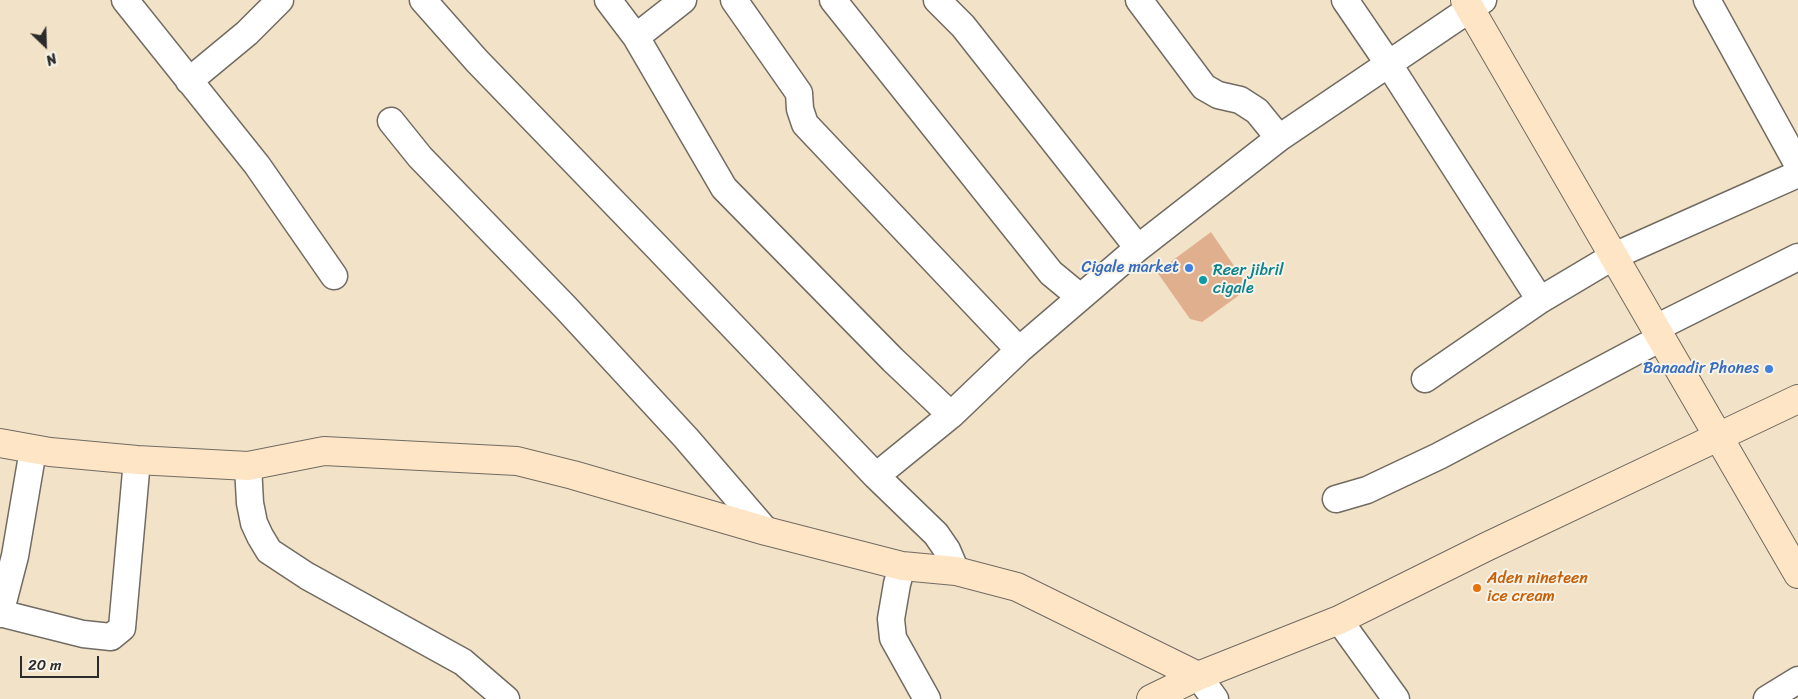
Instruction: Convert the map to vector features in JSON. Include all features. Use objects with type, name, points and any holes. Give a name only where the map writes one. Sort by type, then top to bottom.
[{"type":"street","points":[[189,80],[247,33],[280,0]]},
{"type":"street","points":[[423,0],[476,61],[876,476],[936,534],[947,550],[956,570]]},
{"type":"street","points":[[608,0],[636,37],[724,188],[893,360],[951,415]]},
{"type":"street","points":[[636,37],[683,0]]},
{"type":"street","points":[[734,0],[799,93],[800,109],[805,124],[1019,350]]},
{"type":"street","points":[[832,0],[1051,273],[1080,297]]},
{"type":"street","points":[[937,0],[963,26],[1138,248]]},
{"type":"street","points":[[1139,0],[1204,87],[1218,95],[1240,100],[1257,111],[1279,138]]},
{"type":"street","points":[[1345,0],[1388,63],[1540,300]]},
{"type":"street","points":[[1707,0],[1798,165]]},
{"type":"street","points":[[129,1],[257,165],[334,276]]},
{"type":"street","points":[[876,476],[951,415],[1019,350],[1138,248],[1279,138],[1473,3],[1614,256],[1798,574]]},
{"type":"street","points":[[391,121],[420,157],[566,308],[686,438],[766,531]]},
{"type":"street","points":[[1426,379],[1540,300],[1614,256],[1798,174]]},
{"type":"street","points":[[1336,499],[1367,490],[1439,456],[1798,257]]},
{"type":"street","points":[[1151,699],[1198,676],[1339,620],[1486,547],[1798,399]]},
{"type":"street","points":[[0,443],[33,450],[137,460],[248,466],[324,451],[517,462],[573,475],[766,531],[902,566],[956,570],[1017,587],[1198,676],[1214,699]]},
{"type":"street","points":[[33,450],[15,556],[0,613],[83,634],[111,637],[122,628],[137,460]]},
{"type":"street","points":[[248,466],[250,502],[254,523],[270,551],[307,576],[463,662],[506,699]]},
{"type":"street","points":[[902,566],[892,612],[893,638],[927,699]]},
{"type":"street","points":[[1339,620],[1396,699]]},
{"type":"street","points":[[1767,699],[1798,680]]},
{"type":"building","name":"Reer jibril cigale","points":[[1211,232],[1249,288],[1202,322],[1190,319],[1157,272]]},
{"type":"place","name":"Cigale market","points":[[1189,268]]},
{"type":"place","name":"Reer jibril cigale","points":[[1203,280]]},
{"type":"place","name":"Banaadir Phones","points":[[1769,369]]},
{"type":"place","name":"Aden nineteen ice cream","points":[[1477,588]]}]
